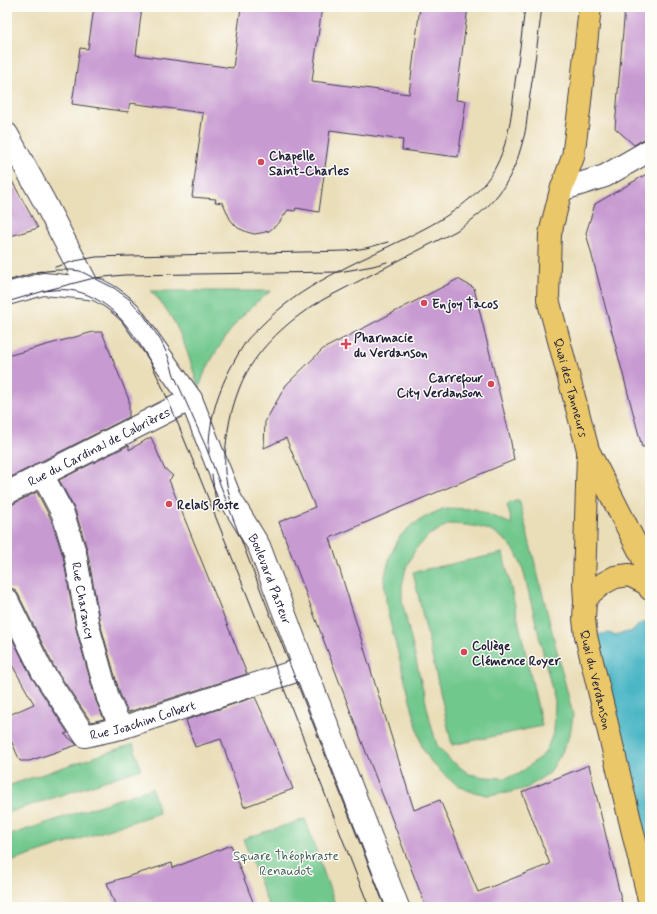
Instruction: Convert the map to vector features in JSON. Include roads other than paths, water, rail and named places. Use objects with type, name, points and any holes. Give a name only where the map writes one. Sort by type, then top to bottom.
[{"type":"main road","name":"Quai des Tanneurs","points":[[590,7],[573,157],[561,190],[550,234],[548,299],[588,450],[650,572]]},
{"type":"main road","name":"Quai du Verdanson","points":[[588,450],[584,584],[584,619],[586,636],[650,904]]},
{"type":"main road","points":[[585,601],[592,592],[614,577],[629,575],[647,584],[650,589]]},
{"type":"street","points":[[7,134],[89,288]]},
{"type":"street","points":[[561,190],[605,176],[650,150]]},
{"type":"street","name":"Boulevard Pasteur","points":[[7,294],[43,284],[89,288],[98,290],[109,296],[130,313],[191,400],[231,500],[259,546],[398,907]]},
{"type":"street","name":"Rue du Cardinal de Cabrières","points":[[7,492],[191,400]]},
{"type":"street","name":"Rue Charancy","points":[[42,474],[63,514],[75,553],[88,626],[108,698],[121,728]]},
{"type":"street","name":"Rue Joachim Colbert","points":[[7,600],[42,671],[85,736],[121,728],[305,668]]},
{"type":"water","points":[[650,621],[650,868],[592,635],[609,633],[614,635],[633,631],[639,624]]},
{"type":"tram line","points":[[209,453],[210,431],[217,399],[236,358],[247,340],[252,335],[276,312],[311,287],[348,266],[419,232],[444,218],[466,202],[486,182],[499,160],[509,127],[525,7]]},
{"type":"tram line","points":[[232,508],[225,472],[225,456],[230,420],[235,399],[244,377],[266,345],[295,318],[316,304],[456,231],[481,213],[491,203],[507,182],[518,156],[525,131],[542,7]]},
{"type":"tram line","points":[[55,267],[96,257],[346,251],[366,248],[388,242]]},
{"type":"tram line","points":[[7,302],[94,278],[124,275],[339,272],[387,262]]},
{"type":"tram line","points":[[36,272],[57,270],[80,271],[114,288],[129,299],[143,314],[161,341],[174,375],[206,447],[385,907]]},
{"type":"tram line","points":[[7,281],[41,271]]},
{"type":"tram line","points":[[44,291],[75,291],[88,295],[104,304],[125,323],[150,362],[164,390],[227,544],[369,907]]},
{"type":"tram line","points":[[212,475],[219,512]]},
{"type":"place","name":"Chapelle Saint-Charles","points":[[261,162]]},
{"type":"place","name":"Enjoy Tacos","points":[[424,303]]},
{"type":"place","name":"Pharmacie du Verdanson","points":[[346,344]]},
{"type":"place","name":"Carrefour City Verdanson","points":[[491,384]]},
{"type":"place","name":"Relais Poste","points":[[169,504]]},
{"type":"place","name":"Collège Clémence Royer","points":[[464,652]]},
{"type":"park label","name":"Square Théophraste Renaudot","points":[[286,862]]}]
